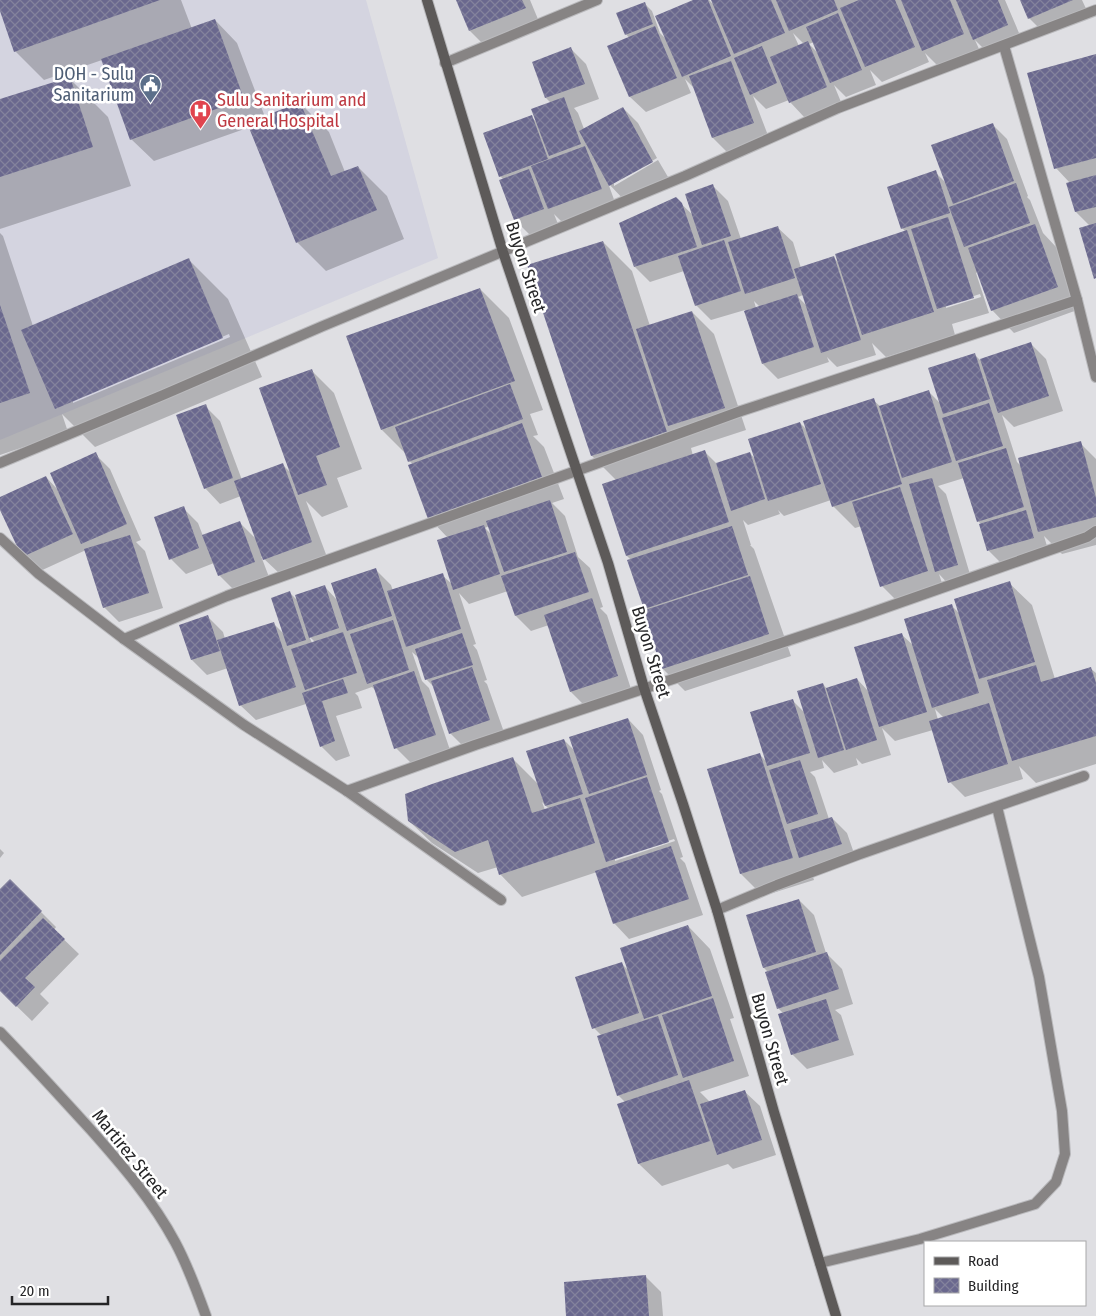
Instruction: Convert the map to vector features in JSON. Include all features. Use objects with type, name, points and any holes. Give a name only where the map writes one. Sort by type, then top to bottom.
[{"type":"main road","name":"Buyon Street","points":[[427,0],[503,252],[608,563],[644,688],[717,910],[774,1112],[836,1316]]},
{"type":"street","points":[[446,62],[597,0]]},
{"type":"street","points":[[0,464],[322,326],[685,176],[838,108],[1096,10]]},
{"type":"street","points":[[1004,46],[1077,300],[1096,377]]},
{"type":"street","points":[[124,640],[226,596],[741,411],[1077,300]]},
{"type":"street","points":[[347,791],[474,745],[859,617],[1087,537],[1096,531]]},
{"type":"street","points":[[0,538],[38,574],[124,640],[244,725],[347,791],[501,900]]},
{"type":"street","points":[[717,910],[860,854],[1084,776]]},
{"type":"street","points":[[820,1263],[920,1239],[1035,1204],[1056,1182],[1065,1154],[1062,1110],[1039,977],[997,807]]},
{"type":"street","name":"Martirez Street","points":[[0,1032],[45,1078],[113,1155],[150,1201],[175,1242],[192,1276],[206,1316]]},
{"type":"shaded area","name":"Sulu Sanitarium and General Hospital","points":[[0,0],[366,0],[438,258],[0,440]]},
{"type":"building","points":[[0,0],[160,0],[14,52],[0,11]]},
{"type":"building","points":[[456,0],[522,0],[526,8],[469,31]]},
{"type":"building","points":[[693,0],[708,0],[731,56],[682,77],[655,16]]},
{"type":"building","points":[[711,0],[771,0],[785,33],[734,54]]},
{"type":"building","points":[[776,0],[834,0],[838,10],[789,31]]},
{"type":"building","points":[[859,0],[895,0],[915,47],[865,67],[840,8]]},
{"type":"building","points":[[901,0],[950,0],[964,34],[922,51]]},
{"type":"building","points":[[956,0],[998,0],[1008,25],[973,40]]},
{"type":"building","points":[[1020,0],[1073,0],[1028,19]]},
{"type":"building","points":[[645,2],[653,24],[625,35],[616,13]]},
{"type":"building","points":[[838,13],[862,70],[830,83],[806,27]]},
{"type":"building","points":[[215,19],[244,99],[130,140],[101,59]]},
{"type":"building","points":[[655,26],[677,78],[629,97],[607,46]]},
{"type":"building","points":[[808,41],[827,87],[789,103],[770,57]]},
{"type":"building","points":[[762,46],[777,83],[750,95],[734,58]]},
{"type":"building","points":[[571,47],[585,84],[545,98],[532,62]]},
{"type":"building","points":[[1096,54],[1096,158],[1054,169],[1027,73]]},
{"type":"building","points":[[731,61],[754,123],[712,138],[689,76]]},
{"type":"building","points":[[70,77],[93,147],[0,177],[0,99]]},
{"type":"building","points":[[564,97],[581,144],[549,156],[531,109]]},
{"type":"building","points":[[300,102],[331,176],[358,166],[377,210],[296,243],[247,123]]},
{"type":"building","points":[[623,107],[653,162],[609,186],[579,131]]},
{"type":"building","points":[[532,115],[548,159],[499,177],[483,133]]},
{"type":"building","points":[[993,123],[1014,181],[953,204],[931,145]]},
{"type":"building","points":[[585,146],[602,189],[548,209],[531,166]]},
{"type":"building","points":[[529,169],[544,209],[514,220],[499,180]]},
{"type":"building","points":[[936,170],[950,213],[901,229],[887,187]]},
{"type":"building","points":[[1096,175],[1096,207],[1075,212],[1066,183]]},
{"type":"building","points":[[1016,183],[1030,223],[964,247],[949,207]]},
{"type":"building","points":[[713,184],[731,236],[702,245],[685,194]]},
{"type":"building","points":[[676,197],[682,203],[697,247],[634,267],[619,223]]},
{"type":"building","points":[[948,217],[974,298],[937,309],[911,229]]},
{"type":"building","points":[[1096,223],[1096,278],[1094,279],[1079,228]]},
{"type":"building","points":[[1035,224],[1058,287],[991,311],[968,248]]},
{"type":"building","points":[[778,226],[795,278],[745,294],[728,242]]},
{"type":"building","points":[[907,230],[934,312],[862,335],[835,254]]},
{"type":"building","points":[[724,240],[741,291],[695,306],[678,256]]},
{"type":"building","points":[[603,241],[667,432],[591,456],[527,265]]},
{"type":"building","points":[[834,256],[861,340],[821,353],[794,269]]},
{"type":"building","points":[[189,258],[223,338],[55,409],[21,330]]},
{"type":"building","points":[[480,288],[515,381],[381,430],[346,336]]},
{"type":"building","points":[[797,294],[814,347],[762,364],[744,311]]},
{"type":"building","points":[[0,305],[30,393],[0,403]]},
{"type":"building","points":[[692,311],[725,408],[668,426],[636,329]]},
{"type":"building","points":[[1031,342],[1049,396],[998,413],[980,359]]},
{"type":"building","points":[[975,353],[990,399],[943,414],[928,368]]},
{"type":"building","points":[[312,369],[340,447],[316,456],[327,485],[298,495],[259,388]]},
{"type":"building","points":[[510,384],[523,419],[408,462],[395,427]]},
{"type":"building","points":[[929,390],[952,462],[902,478],[879,406]]},
{"type":"building","points":[[874,398],[902,484],[832,507],[803,421]]},
{"type":"building","points":[[989,403],[1003,446],[956,461],[942,418]]},
{"type":"building","points":[[206,404],[233,478],[204,489],[176,415]]},
{"type":"building","points":[[800,422],[821,484],[768,501],[748,439]]},
{"type":"building","points":[[522,423],[542,477],[428,519],[408,465]]},
{"type":"building","points":[[1081,441],[1096,498],[1096,517],[1038,532],[1018,458]]},
{"type":"building","points":[[1006,448],[1024,507],[977,522],[958,463]]},
{"type":"building","points":[[705,450],[729,522],[626,556],[602,484]]},
{"type":"building","points":[[96,452],[127,524],[81,544],[50,473]]},
{"type":"building","points":[[750,452],[765,499],[731,511],[716,463]]},
{"type":"building","points":[[283,463],[312,542],[263,560],[234,481]]},
{"type":"building","points":[[46,476],[73,534],[22,557],[0,510],[0,497]]},
{"type":"building","points":[[932,478],[958,565],[935,572],[909,484]]},
{"type":"building","points":[[900,487],[928,571],[880,587],[852,502]]},
{"type":"building","points":[[550,500],[567,552],[504,572],[486,521]]},
{"type":"building","points":[[184,506],[199,548],[169,560],[154,517]]},
{"type":"building","points":[[1026,510],[1034,538],[987,551],[979,524]]},
{"type":"building","points":[[240,521],[255,562],[218,576],[202,535]]},
{"type":"building","points":[[484,525],[500,574],[453,590],[437,540]]},
{"type":"building","points":[[732,526],[748,575],[644,609],[627,560]]},
{"type":"building","points":[[130,535],[149,593],[103,608],[84,549]]},
{"type":"building","points":[[575,552],[589,592],[515,616],[501,576]]},
{"type":"building","points":[[376,568],[392,616],[347,631],[331,583]]},
{"type":"building","points":[[443,573],[461,629],[406,647],[387,591]]},
{"type":"building","points":[[750,576],[769,634],[662,669],[642,611]]},
{"type":"building","points":[[1010,581],[1035,662],[979,679],[954,599]]},
{"type":"building","points":[[325,585],[339,628],[309,638],[295,595]]},
{"type":"building","points":[[290,591],[306,640],[287,646],[271,598]]},
{"type":"building","points":[[592,598],[618,676],[570,692],[544,615]]},
{"type":"building","points":[[952,604],[979,693],[932,708],[904,619]]},
{"type":"building","points":[[208,615],[220,651],[191,660],[179,625]]},
{"type":"building","points":[[393,620],[409,670],[367,684],[350,634]]},
{"type":"building","points":[[274,622],[296,687],[239,706],[217,640]]},
{"type":"building","points":[[343,632],[357,673],[305,690],[291,649]]},
{"type":"building","points":[[462,633],[473,665],[425,680],[415,649]]},
{"type":"building","points":[[902,633],[927,712],[879,727],[854,647]]},
{"type":"building","points":[[1036,665],[1041,682],[1091,667],[1096,683],[1096,736],[1012,761],[987,680]]},
{"type":"building","points":[[472,667],[490,720],[449,734],[431,681]]},
{"type":"building","points":[[414,671],[436,735],[394,749],[373,685]]},
{"type":"building","points":[[857,678],[877,740],[846,750],[826,688]]},
{"type":"building","points":[[343,679],[348,693],[322,701],[335,741],[320,747],[302,693]]},
{"type":"building","points":[[823,683],[844,750],[818,758],[797,691]]},
{"type":"building","points":[[793,699],[810,753],[767,766],[750,712]]},
{"type":"building","points":[[989,703],[1008,764],[948,783],[929,721]]},
{"type":"building","points":[[628,718],[647,775],[589,794],[569,737]]},
{"type":"building","points":[[564,739],[583,794],[545,806],[526,751]]},
{"type":"building","points":[[760,753],[793,858],[740,874],[707,769]]},
{"type":"building","points":[[513,757],[532,813],[580,798],[595,843],[499,875],[488,840],[455,852],[408,821],[405,794]]},
{"type":"building","points":[[800,760],[818,814],[787,824],[769,770]]},
{"type":"building","points":[[647,777],[669,842],[606,862],[585,798]]},
{"type":"building","points":[[832,817],[842,844],[799,858],[790,830]]},
{"type":"building","points":[[671,846],[689,899],[613,924],[595,871]]},
{"type":"building","points":[[10,879],[42,911],[0,955],[0,889]]},
{"type":"building","points":[[799,899],[816,952],[763,968],[746,915]]},
{"type":"building","points":[[43,918],[65,939],[25,978],[35,987],[16,1007],[0,991],[0,961]]},
{"type":"building","points":[[688,925],[712,996],[644,1019],[620,948]]},
{"type":"building","points":[[827,952],[839,989],[777,1009],[765,972]]},
{"type":"building","points":[[622,962],[639,1013],[592,1029],[575,977]]},
{"type":"building","points":[[713,998],[734,1061],[683,1078],[662,1015]]},
{"type":"building","points":[[826,999],[839,1040],[791,1055],[778,1014]]},
{"type":"building","points":[[658,1016],[678,1075],[617,1096],[597,1036]]},
{"type":"building","points":[[689,1080],[710,1141],[638,1164],[617,1104]]},
{"type":"building","points":[[745,1090],[762,1140],[717,1155],[700,1104]]},
{"type":"building","points":[[646,1275],[649,1316],[566,1316],[564,1282]]},
{"type":"place","name":"DOH - Sulu Sanitarium","points":[[150,103]]},
{"type":"place","name":"Sulu Sanitarium and General Hospital","points":[[201,129]]}]
